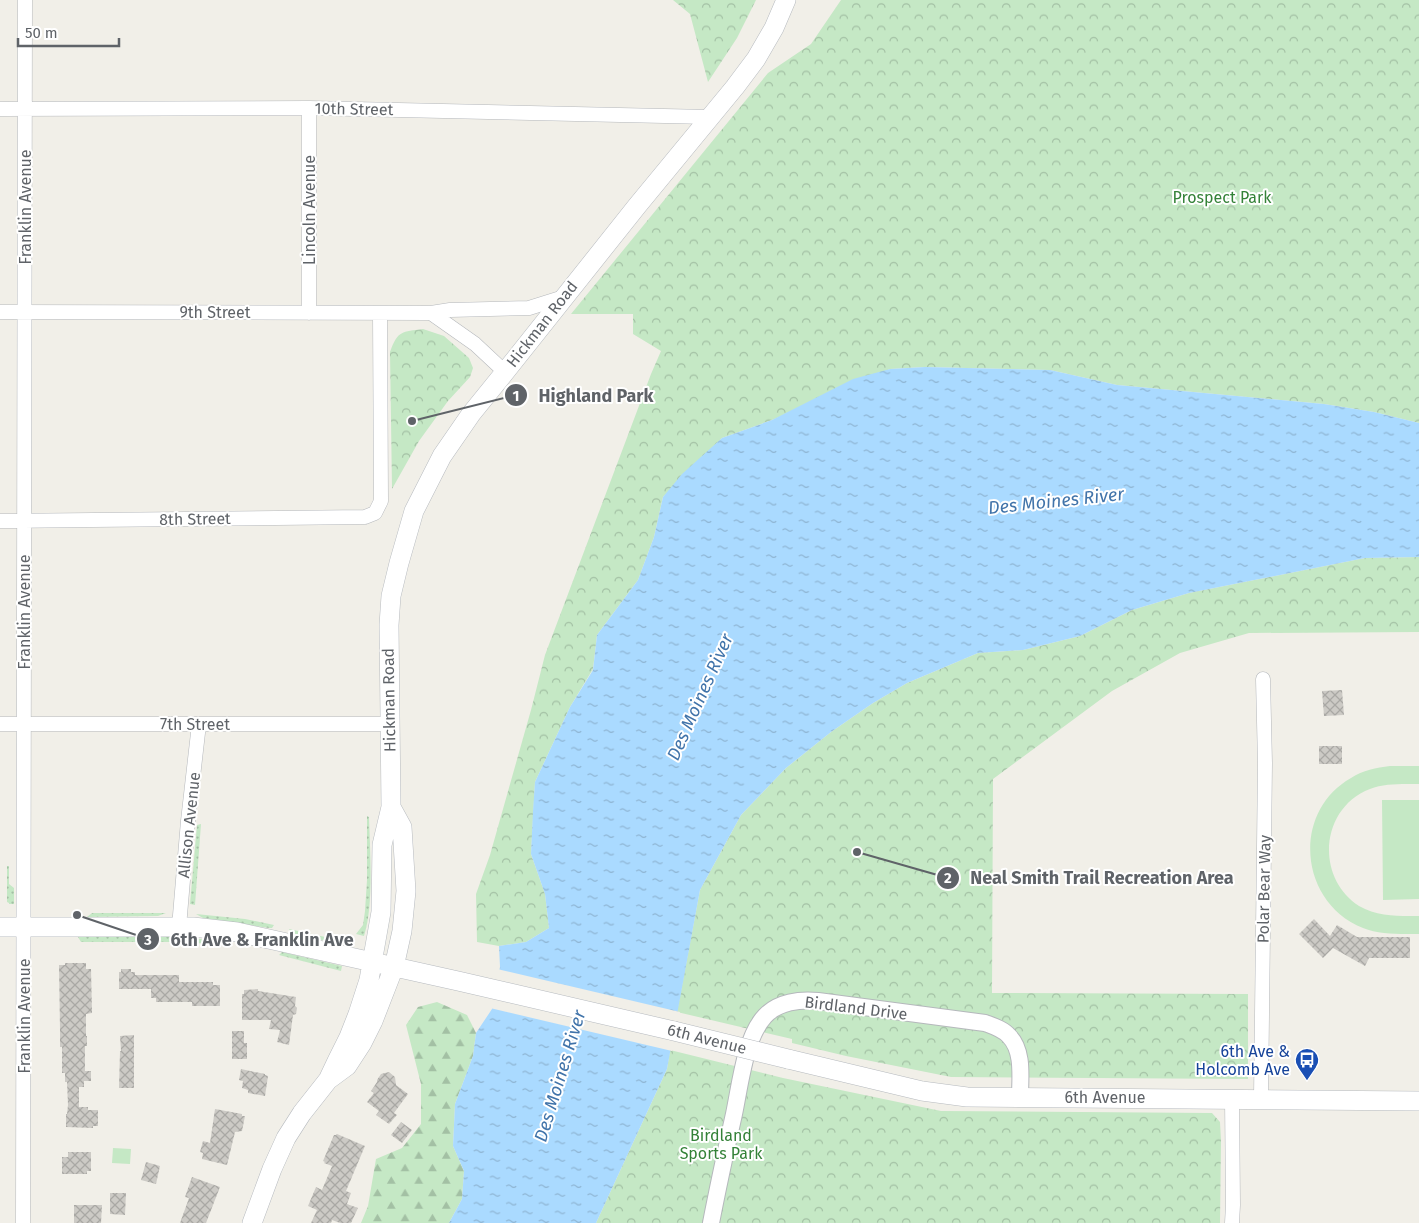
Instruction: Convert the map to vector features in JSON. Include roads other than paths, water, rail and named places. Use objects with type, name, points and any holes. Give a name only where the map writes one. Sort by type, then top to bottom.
[{"type":"main road","name":"Hickman Road","points":[[328,1080],[349,1037],[369,980],[381,912],[382,845],[391,807],[389,626],[391,596],[414,511],[442,456],[471,414],[735,87],[756,59],[774,28],[786,0]]},
{"type":"main road","name":"Hickman Road","points":[[328,1080],[347,1066],[362,1043],[373,1021],[394,967],[402,931],[406,892],[402,827],[391,807]]},
{"type":"main road","name":"6th Avenue","points":[[0,927],[179,927],[237,932],[674,1031],[941,1095],[967,1097],[1260,1098],[1419,1101]]},
{"type":"main road","points":[[252,1223],[286,1138],[302,1113],[328,1080]]},
{"type":"street","name":"Franklin Avenue","points":[[23,1223],[25,0]]},
{"type":"street","name":"10th Street","points":[[0,109],[309,108],[709,117]]},
{"type":"street","name":"Lincoln Avenue","points":[[309,108],[309,313]]},
{"type":"street","name":"9th Street","points":[[0,312],[431,313],[450,310],[528,308],[564,297]]},
{"type":"street","name":"8th Street","points":[[0,521],[365,517],[375,513],[381,501],[380,313]]},
{"type":"street","points":[[431,313],[475,344],[505,372]]},
{"type":"street","name":"Polar Bear Way","points":[[1260,1098],[1265,764],[1264,679]]},
{"type":"street","name":"7th Street","points":[[0,724],[390,724]]},
{"type":"street","name":"Allison Avenue","points":[[179,927],[199,724]]},
{"type":"street","name":"Birdland Drive","points":[[711,1223],[752,1036],[766,1014],[779,1006],[796,1001],[818,1001],[985,1023],[997,1027],[1009,1036],[1017,1048],[1020,1097]]},
{"type":"street","points":[[1232,1098],[1232,1223]]},
{"type":"water","name":"Des Moines River","points":[[925,367],[1050,370],[1117,385],[1324,404],[1374,412],[1419,423],[1419,557],[1365,558],[1189,593],[1132,610],[1080,636],[1023,650],[978,653],[907,683],[873,703],[831,732],[786,768],[741,815],[700,890],[667,1069],[596,1223],[449,1223],[462,1199],[464,1171],[453,1146],[455,1104],[473,1056],[476,1033],[492,1009],[500,967],[499,946],[526,942],[549,928],[545,894],[531,854],[535,782],[570,707],[593,670],[597,635],[638,580],[654,537],[663,497],[682,474],[722,438],[772,420],[853,379],[890,369]]},
{"type":"place","name":"Highland Park","points":[[412,421]]},
{"type":"place","name":"Neal Smith Trail Recreation Area","points":[[857,852]]},
{"type":"place","name":"6th Ave & Franklin Ave","points":[[77,915]]},
{"type":"place","name":"6th Ave & Holcomb Ave","points":[[1307,1081]]},
{"type":"park label","name":"Prospect Park","points":[[1222,197]]},
{"type":"park label","name":"Birdland Sports Park","points":[[721,1144]]}]
